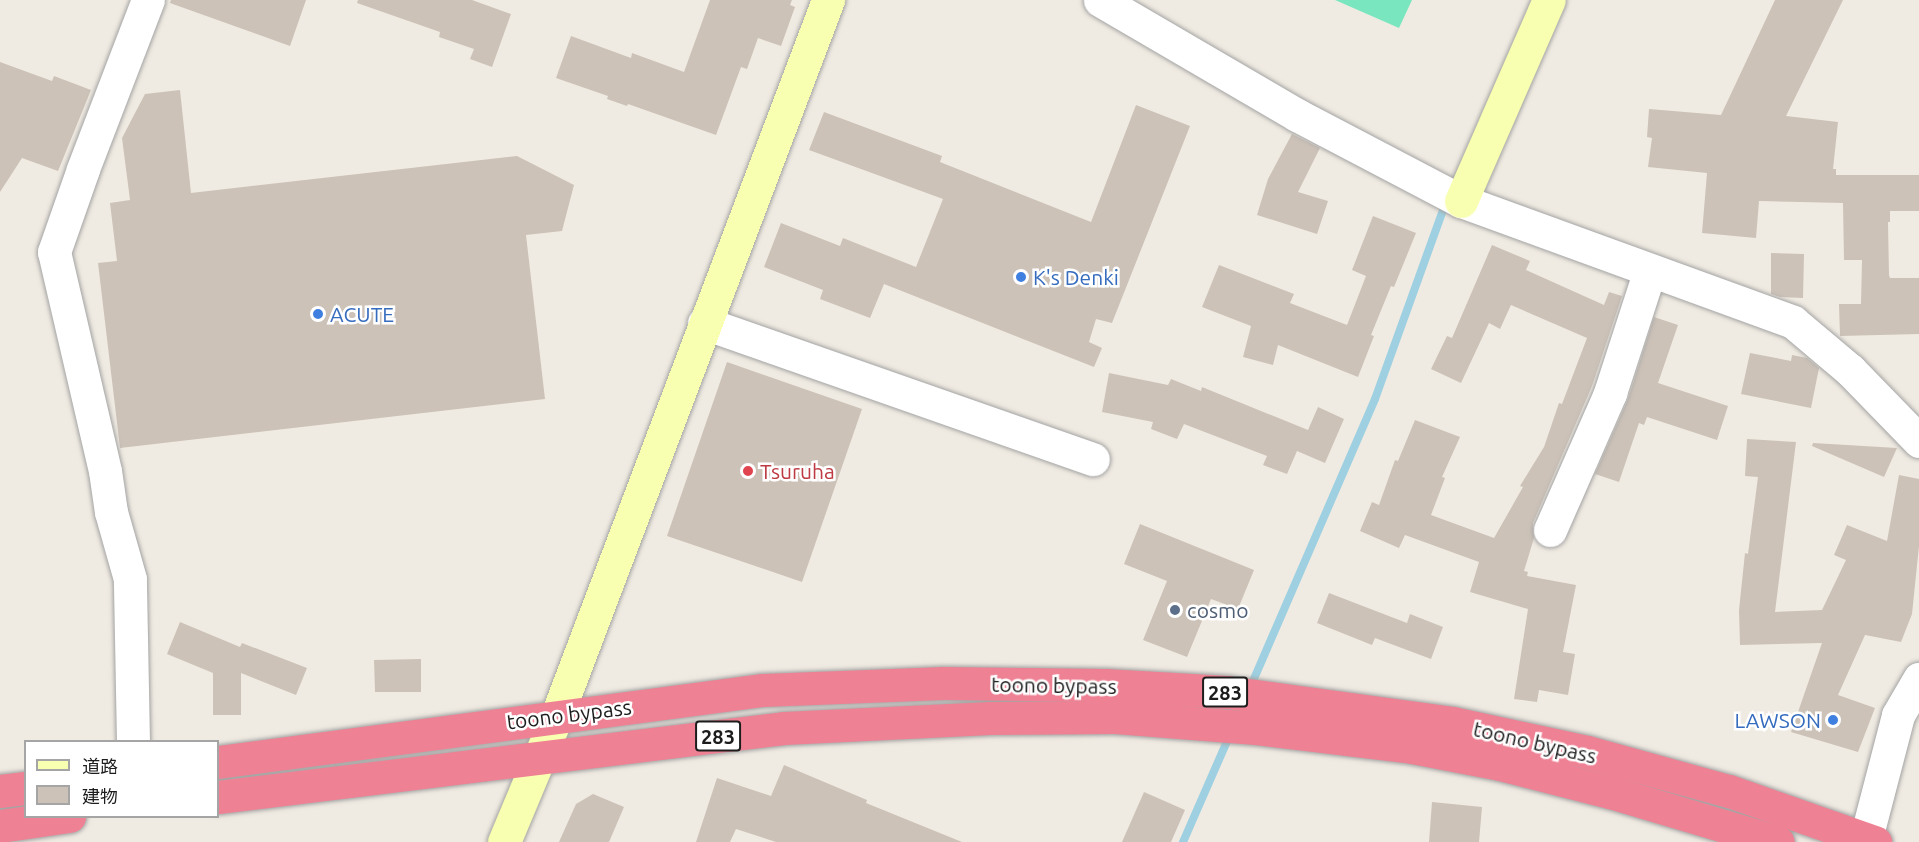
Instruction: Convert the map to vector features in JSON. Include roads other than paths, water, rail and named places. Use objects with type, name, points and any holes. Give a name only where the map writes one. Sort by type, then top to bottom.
[{"type":"highway","name":"toono bypass","points":[[219,762],[557,715],[764,690],[944,683],[1105,685],[1227,692],[1452,723],[1587,752],[1728,791],[1869,841]]},
{"type":"highway","name":"toono bypass","points":[[219,797],[784,728],[967,719],[1115,717],[1256,728],[1412,747],[1599,789],[1778,842]]},
{"type":"highway","points":[[0,791],[24,788]]},
{"type":"highway","points":[[0,826],[55,818]]},
{"type":"street","points":[[133,740],[130,579],[111,513],[105,471],[54,252],[82,169],[148,0]]},
{"type":"street","points":[[506,838],[557,715],[828,0]]},
{"type":"street","points":[[1100,0],[1296,115],[1461,201],[1793,322],[1850,370],[1919,441]]},
{"type":"street","points":[[1461,201],[1549,0]]},
{"type":"street","points":[[1550,530],[1610,393],[1650,270]]},
{"type":"street","points":[[704,323],[1093,459]]},
{"type":"street","points":[[1869,841],[1898,715],[1919,679]]},
{"type":"waterway","points":[[1250,688],[1375,399],[1446,202]]},
{"type":"waterway","points":[[1183,842],[1231,732]]},
{"type":"place","name":"K's Denki","points":[[1021,277]]},
{"type":"place","name":"ACUTE","points":[[318,314]]},
{"type":"place","name":"Tsuruha","points":[[748,471]]},
{"type":"place","name":"cosmo","points":[[1175,610]]},
{"type":"place","name":"LAWSON","points":[[1833,720]]}]
